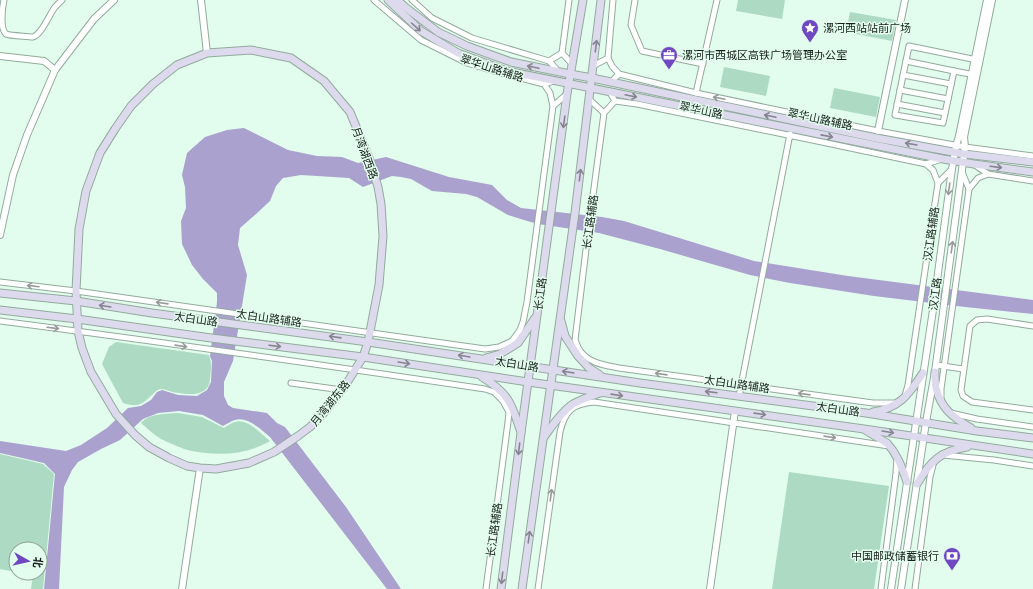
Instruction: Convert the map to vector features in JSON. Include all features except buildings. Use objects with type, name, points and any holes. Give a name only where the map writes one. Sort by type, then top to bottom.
[{"type":"main road","name":"翠华山路","points":[[388,0],[420,31],[458,53],[508,71],[608,91],[790,132],[953,161],[1033,172]]},
{"type":"main road","name":"翠华山路","points":[[397,0],[405,8],[438,32],[467,46],[511,62],[876,138],[965,150],[1033,162]]},
{"type":"main road","name":"长江路","points":[[501,589],[567,94],[583,0]]},
{"type":"main road","points":[[522,589],[573,231],[601,0]]},
{"type":"main road","name":"月湾湖西路","points":[[77,319],[76,291],[79,230],[86,191],[100,154],[115,129],[131,106],[153,84],[177,65],[207,53],[251,50],[291,58],[324,81],[350,112],[370,158],[381,204],[383,236],[379,285],[370,333],[363,357]]},
{"type":"main road","name":"太白山路","points":[[0,293],[76,301],[240,324],[1033,438]]},
{"type":"main road","name":"太白山路","points":[[0,310],[363,357],[551,386],[1033,454]]},
{"type":"main road","points":[[483,359],[500,354],[518,343],[531,326],[537,315]]},
{"type":"main road","name":"月湾湖东路","points":[[77,319],[82,348],[91,372],[116,414],[149,447],[187,466],[200,468],[216,469],[249,463],[274,452],[298,436],[323,414],[342,390],[363,357]]},
{"type":"main road","points":[[560,319],[565,336],[578,356],[588,368],[604,377]]},
{"type":"main road","points":[[935,369],[936,388],[941,404],[948,412],[964,424],[977,431]]},
{"type":"main road","points":[[866,413],[884,410],[901,401],[913,389],[923,373]]},
{"type":"main road","points":[[481,375],[495,386],[509,401],[521,433]]},
{"type":"main road","points":[[544,437],[572,404],[602,393]]},
{"type":"main road","points":[[864,429],[890,446],[897,455],[907,482]]},
{"type":"main road","points":[[917,484],[934,460],[959,448],[974,445]]},
{"type":"street","points":[[4,0],[0,25],[3,31],[6,34],[33,37],[36,36],[55,7],[62,0]]},
{"type":"street","points":[[0,234],[13,175],[27,135],[55,70],[94,19],[114,0]]},
{"type":"street","points":[[200,0],[207,53]]},
{"type":"street","name":"翠华山路辅路","points":[[374,0],[421,40],[467,63],[544,84],[555,81]]},
{"type":"street","name":"翠华山路辅路","points":[[412,0],[432,18],[472,38],[549,61]]},
{"type":"street","points":[[569,0],[562,53],[572,64]]},
{"type":"street","points":[[611,82],[619,74],[612,66],[608,58],[613,0]]},
{"type":"street","points":[[635,0],[631,25],[642,51],[703,64]]},
{"type":"street","points":[[696,93],[717,0]]},
{"type":"street","points":[[878,131],[905,0]]},
{"type":"street","name":"汉江路","points":[[901,589],[947,285],[965,150],[964,137],[987,0]]},
{"type":"street","name":"汉江路","points":[[977,60],[992,0]]},
{"type":"street","points":[[954,71],[944,124],[895,115],[909,46],[977,60]]},
{"type":"street","points":[[559,72],[549,61],[562,53]]},
{"type":"street","points":[[0,56],[44,61],[55,70]]},
{"type":"street","points":[[593,66],[608,58]]},
{"type":"street","points":[[906,61],[974,75]]},
{"type":"street","name":"翠华山路辅路","points":[[619,74],[696,93],[878,131],[955,149]]},
{"type":"street","points":[[903,75],[951,84]]},
{"type":"street","name":"汉江路","points":[[891,589],[933,310],[953,161],[974,75]]},
{"type":"street","points":[[544,84],[550,93],[553,106],[567,94]]},
{"type":"street","points":[[900,90],[948,99]]},
{"type":"street","points":[[589,98],[604,113],[615,101],[608,91]]},
{"type":"street","name":"翠华山路辅路","points":[[615,101],[790,132],[926,164],[943,159]]},
{"type":"street","points":[[897,104],[946,114]]},
{"type":"street","name":"太白山路辅路","points":[[0,282],[215,310],[486,349],[499,348],[512,341],[520,330],[523,322],[553,106]]},
{"type":"street","name":"长江路辅路","points":[[580,351],[575,340],[604,113]]},
{"type":"street","points":[[739,396],[790,132]]},
{"type":"street","points":[[965,150],[1033,156]]},
{"type":"street","points":[[926,164],[934,170],[938,183],[952,169]]},
{"type":"street","points":[[974,164],[988,174],[1033,181]]},
{"type":"street","points":[[941,404],[969,189],[962,171]]},
{"type":"street","points":[[969,189],[978,178],[988,174]]},
{"type":"street","name":"汉江路辅路","points":[[901,401],[908,385],[938,183]]},
{"type":"street","points":[[1033,326],[987,319],[977,320],[970,326],[961,390],[963,396],[972,402],[1033,410]]},
{"type":"street","points":[[0,322],[78,331],[356,370]]},
{"type":"street","name":"太白山路辅路","points":[[580,351],[588,358],[599,364],[873,403],[901,401]]},
{"type":"street","points":[[935,369],[945,366],[963,369]]},
{"type":"street","name":"长江路辅路","points":[[356,370],[485,389],[494,392],[503,401],[508,412],[508,422],[486,589]]},
{"type":"street","points":[[291,383],[342,390]]},
{"type":"street","points":[[538,589],[560,432],[563,421],[571,410],[583,403],[594,402],[890,446]]},
{"type":"street","points":[[710,589],[735,411]]},
{"type":"street","points":[[948,412],[977,419],[1033,427]]},
{"type":"street","points":[[881,589],[897,455]]},
{"type":"street","points":[[942,455],[994,460],[1033,466]]},
{"type":"street","points":[[915,589],[930,477],[934,460]]},
{"type":"street","points":[[182,589],[200,468]]},
{"type":"green space","points":[[738,0],[785,0],[782,19],[736,11]]},
{"type":"green space","points":[[850,12],[896,20],[892,41],[846,32]]},
{"type":"green space","points":[[724,67],[770,76],[766,96],[720,87]]},
{"type":"green space","points":[[834,88],[880,97],[876,117],[830,108]]},
{"type":"green space","points":[[116,342],[209,355],[211,367],[209,385],[203,391],[194,394],[184,394],[160,389],[140,404],[133,405],[123,403],[102,364],[109,347]]},
{"type":"green space","points":[[178,413],[202,417],[224,428],[235,422],[244,422],[254,427],[270,441],[261,446],[242,452],[222,454],[202,453],[185,449],[161,439],[141,423],[149,417]]},
{"type":"green space","points":[[0,454],[43,464],[54,474],[48,541],[8,541],[8,570],[0,569]]},
{"type":"green space","points":[[789,472],[889,486],[874,589],[772,589]]},
{"type":"green space","points":[[32,581],[44,581],[43,589],[31,589]]},
{"type":"shaded area","points":[[244,128],[288,150],[317,156],[342,157],[358,163],[386,157],[449,177],[492,185],[507,200],[521,208],[602,217],[624,221],[754,261],[848,276],[1033,300],[1033,314],[874,296],[790,283],[750,275],[599,233],[538,224],[508,215],[477,197],[466,194],[432,191],[411,179],[401,177],[392,176],[363,187],[349,178],[301,175],[283,178],[276,186],[270,201],[240,228],[238,245],[247,275],[233,361],[224,382],[224,396],[228,405],[233,408],[267,413],[277,423],[285,427],[346,507],[401,589],[387,589],[270,437],[263,431],[254,424],[240,419],[223,426],[203,415],[179,411],[158,413],[143,419],[120,440],[78,462],[72,470],[64,487],[59,589],[44,589],[45,581],[48,581],[48,547],[55,474],[44,463],[0,453],[0,441],[66,451],[81,445],[107,428],[128,408],[141,406],[151,400],[157,392],[162,390],[178,395],[197,396],[207,390],[211,382],[212,361],[210,356],[217,293],[192,265],[182,244],[181,221],[186,208],[185,187],[182,175],[187,153],[205,137],[227,130]]},
{"type":"place","name":"漯河西站站前广场","points":[[810,43]]},
{"type":"place","name":"漯河市西城区高铁广场管理办公室","points":[[669,70]]},
{"type":"place","name":"中国邮政储蓄银行","points":[[952,571]]}]
